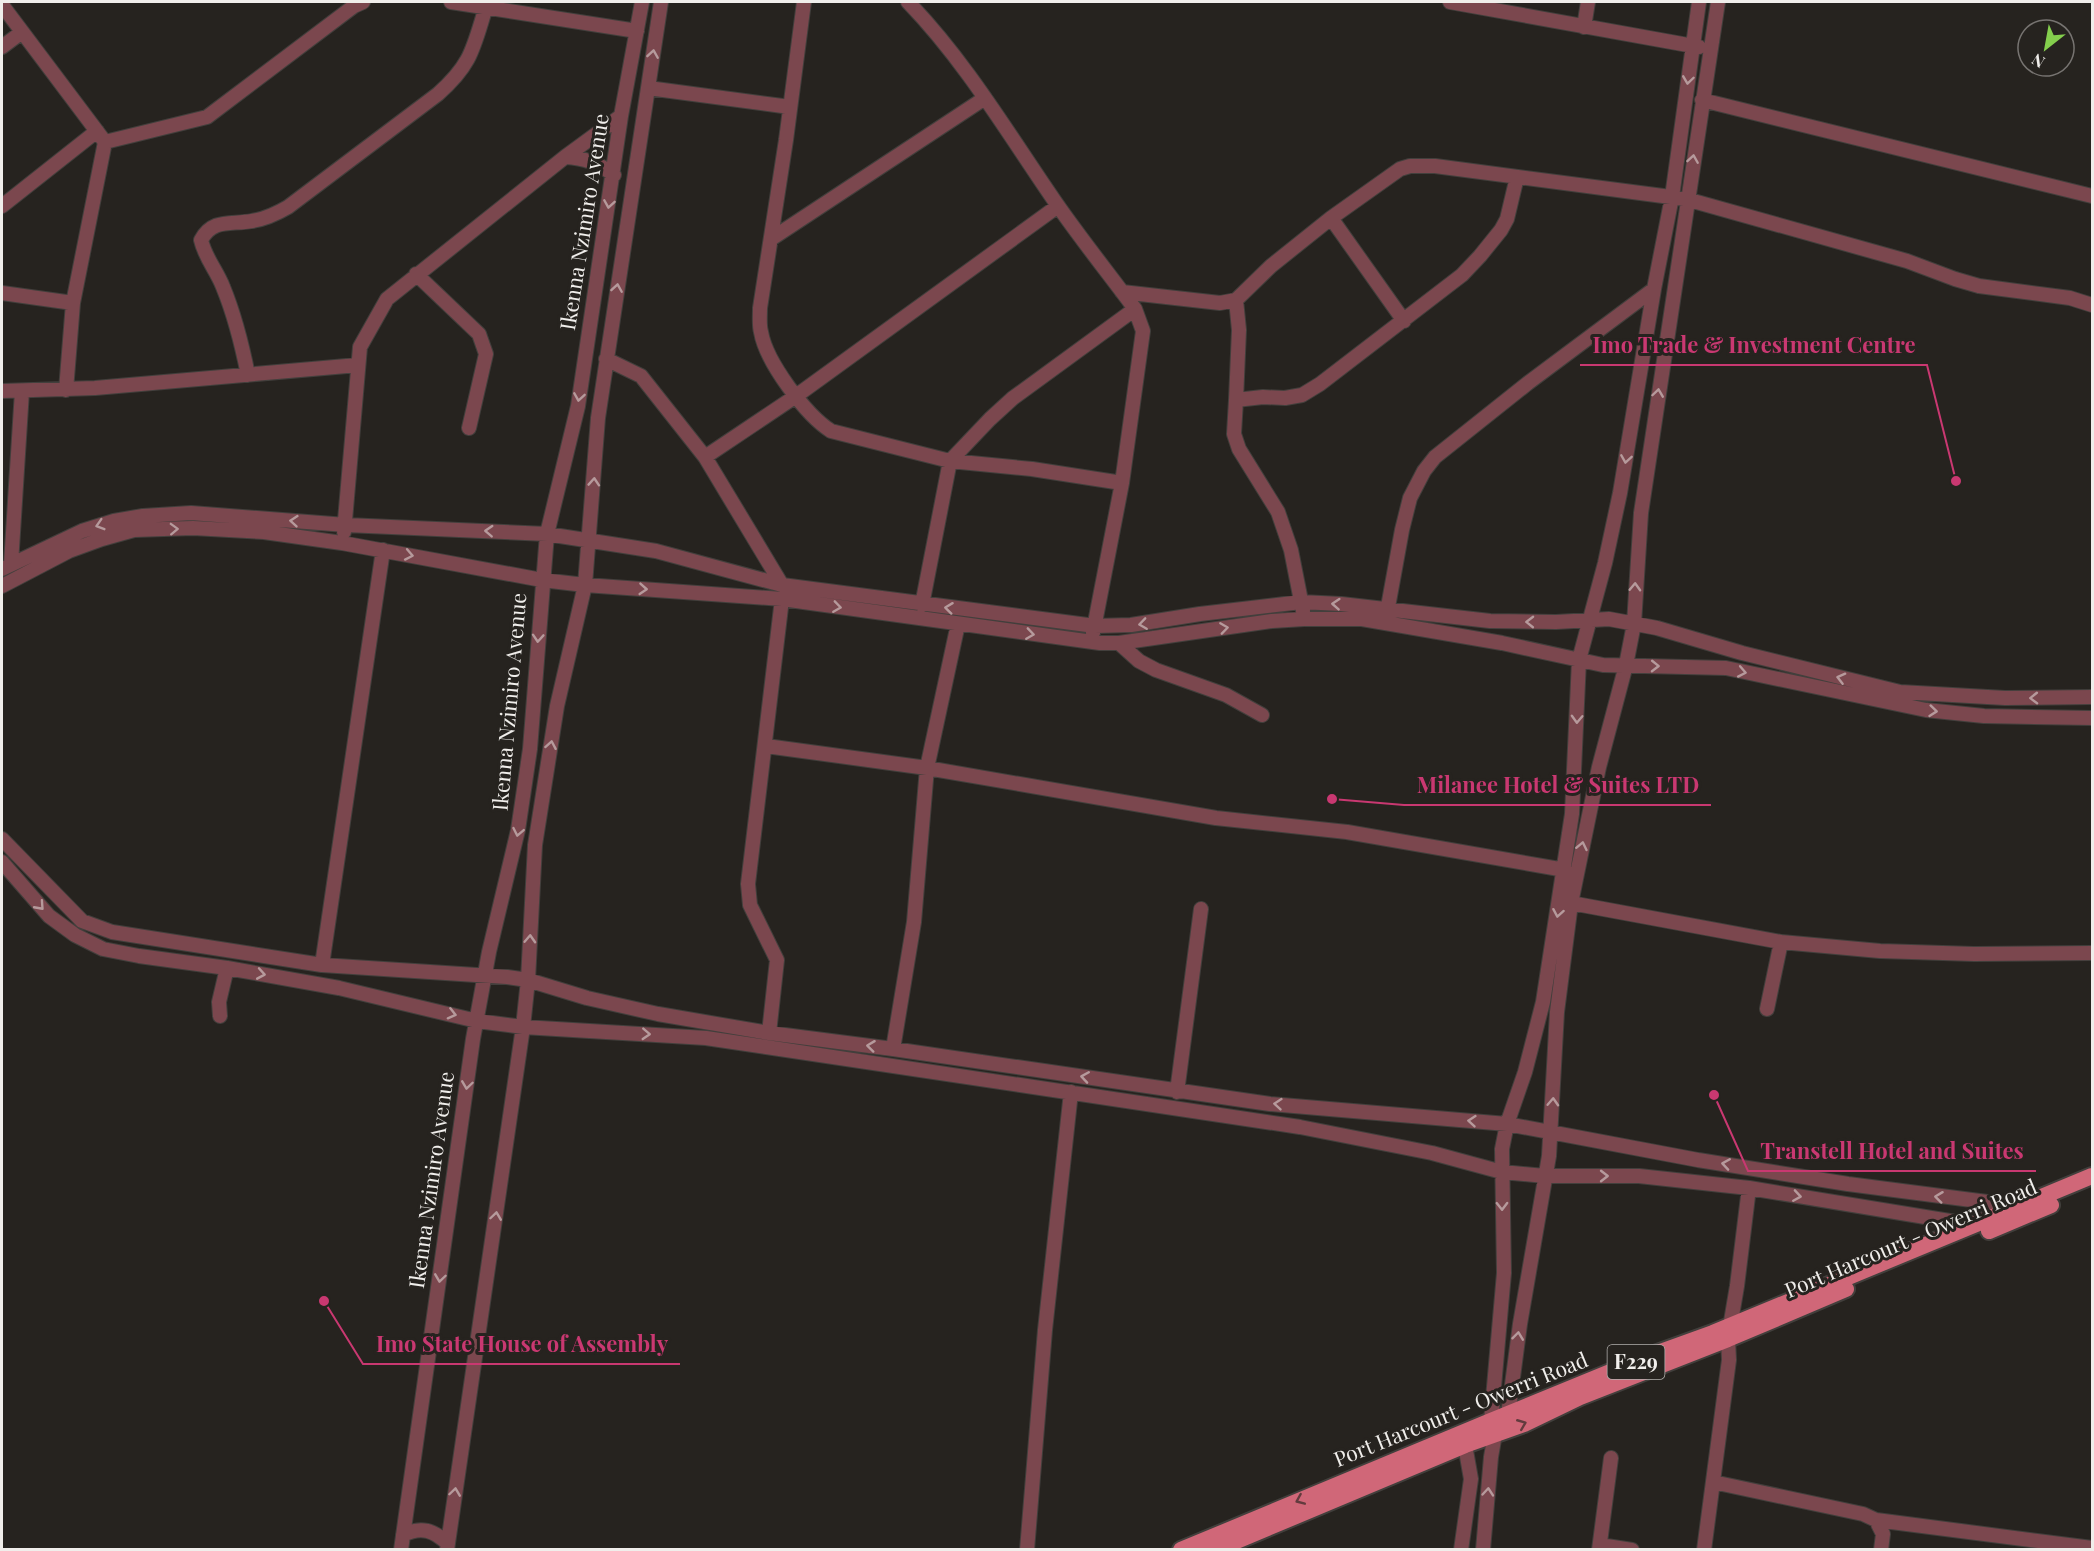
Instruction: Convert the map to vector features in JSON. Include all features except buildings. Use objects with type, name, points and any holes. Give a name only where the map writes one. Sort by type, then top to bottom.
[{"type":"main road","name":"Port Harcourt - Owerri Road","points":[[1181,1550],[1493,1428],[1524,1424],[1580,1397],[2092,1176]]},
{"type":"main road","name":"Port Harcourt - Owerri Road","points":[[1215,1550],[1465,1445],[1493,1428],[1508,1415],[1652,1355],[1730,1333],[2092,1189]]},
{"type":"street","points":[[2,206],[101,137],[207,117],[354,6],[363,2]]},
{"type":"street","points":[[451,2],[638,31]]},
{"type":"street","name":"Ikenna Nzimiro Avenue","points":[[401,1550],[473,1039],[484,974],[519,830],[530,750],[547,534],[578,406],[621,116],[642,2]]},
{"type":"street","name":"Ikenna Nzimiro Avenue","points":[[447,1547],[523,1027],[536,845],[545,778],[557,706],[585,585],[598,418],[661,2]]},
{"type":"street","points":[[804,2],[760,308],[760,332],[768,355],[817,422],[831,431],[950,461],[1032,469],[1122,483]]},
{"type":"street","points":[[908,2],[923,17],[985,98],[1058,206],[1136,309],[1143,332],[1122,483],[1091,642]]},
{"type":"street","points":[[1450,2],[1710,49]]},
{"type":"street","points":[[1584,27],[1588,2]]},
{"type":"street","points":[[1483,1550],[1504,1274],[1502,1149],[1538,1024],[1565,870],[1572,814],[1579,660],[1605,563],[1620,493],[1654,289],[1672,197],[1700,2]]},
{"type":"street","points":[[1508,1415],[1520,1324],[1551,1132],[1557,1012],[1571,903],[1599,766],[1626,665],[1634,624],[1641,513],[1686,199],[1718,2]]},
{"type":"street","points":[[2,5],[101,137],[73,303],[66,390]]},
{"type":"street","points":[[248,375],[239,329],[223,285],[201,240],[206,232],[214,225],[272,216],[288,207],[438,94],[457,77],[469,59],[486,7]]},
{"type":"street","points":[[2,47],[21,32]]},
{"type":"street","points":[[648,88],[790,107]]},
{"type":"street","points":[[771,239],[985,98]]},
{"type":"street","points":[[1702,100],[2092,196]]},
{"type":"street","points":[[342,543],[346,525],[360,347],[387,299],[416,274],[621,116]]},
{"type":"street","points":[[565,158],[586,160],[600,165],[614,175]]},
{"type":"street","points":[[1122,292],[1220,303],[1236,300],[1270,266],[1331,218],[1400,169],[1410,166],[1436,166],[1686,199],[1907,261],[1963,282],[2070,298],[2092,305]]},
{"type":"street","points":[[1236,400],[1302,395],[1404,321],[1462,275],[1501,230],[1511,206],[1517,177]]},
{"type":"street","points":[[705,457],[796,396],[1058,206]]},
{"type":"street","points":[[1331,218],[1404,321]]},
{"type":"street","points":[[416,274],[479,334],[486,354],[469,428]]},
{"type":"street","points":[[1386,616],[1410,498],[1424,471],[1435,457],[1528,383],[1654,289]]},
{"type":"street","points":[[2,293],[73,303]]},
{"type":"street","points":[[1236,300],[1239,330],[1234,434],[1239,449],[1278,512],[1291,550],[1304,619]]},
{"type":"street","points":[[922,605],[950,461],[1013,398],[1136,309]]},
{"type":"street","points":[[606,359],[641,376],[705,457],[782,592],[766,746],[748,884],[750,905],[777,960],[769,1033]]},
{"type":"street","points":[[2,392],[66,390],[358,365]]},
{"type":"street","points":[[6,567],[22,391]]},
{"type":"street","points":[[6,567],[82,531],[114,521],[143,516],[192,513],[346,525],[547,534],[656,551],[782,592],[958,624],[1091,642],[1119,643],[1272,621],[1304,619],[1362,620],[1386,616],[1490,621],[1610,619],[1900,692],[2005,698],[2092,697]]},
{"type":"street","points":[[2,586],[69,551],[134,530],[193,528],[264,532],[383,550],[542,580],[585,585],[782,592],[922,605],[1095,626],[1131,625],[1301,602],[1386,616],[1603,665],[1726,668],[1926,710],[1984,716],[2092,718]]},
{"type":"street","points":[[322,965],[383,550]]},
{"type":"street","points":[[893,1049],[915,922],[927,768],[958,624]]},
{"type":"street","points":[[1119,643],[1139,661],[1156,670],[1226,695],[1262,715]]},
{"type":"street","points":[[766,746],[927,768],[1216,818],[1347,832],[1565,870]]},
{"type":"street","points":[[2,839],[82,921],[112,932],[322,965],[484,974],[528,980],[587,998],[658,1014],[769,1033],[1270,1104],[1508,1124],[1698,1160],[1838,1182],[2018,1206]]},
{"type":"street","points":[[2,862],[49,916],[75,935],[103,949],[139,957],[226,968],[339,988],[477,1021],[523,1027],[706,1038],[1300,1127],[1432,1153],[1502,1172],[1545,1176],[1640,1176],[1749,1188],[1974,1225]]},
{"type":"street","points":[[1571,903],[1781,942],[1892,951],[1974,954],[2092,953]]},
{"type":"street","points":[[1177,1092],[1201,909]]},
{"type":"street","points":[[89,942],[97,927]]},
{"type":"street","points":[[1767,1009],[1781,942]]},
{"type":"street","points":[[220,1016],[219,1002],[226,968]]},
{"type":"street","points":[[1027,1550],[1045,1330],[1071,1092]]},
{"type":"street","points":[[1704,1550],[1749,1188]]},
{"type":"street","points":[[1461,1550],[1471,1479],[1465,1445]]},
{"type":"street","points":[[1611,1458],[1599,1547],[1632,1550]]},
{"type":"street","points":[[1713,1482],[1863,1514],[1876,1520],[2087,1548]]},
{"type":"street","points":[[1876,1520],[1883,1534],[1881,1550]]},
{"type":"street","points":[[404,1535],[414,1530],[426,1530],[437,1534],[447,1547]]},
{"type":"place","name":"Imo Trade & Investment Centre","points":[[1956,481]]},
{"type":"place","name":"Milanee Hotel & Suites LTD","points":[[1332,799]]},
{"type":"place","name":"Transtell Hotel and Suites","points":[[1714,1095]]},
{"type":"place","name":"Imo State House of Assembly","points":[[324,1301]]}]
